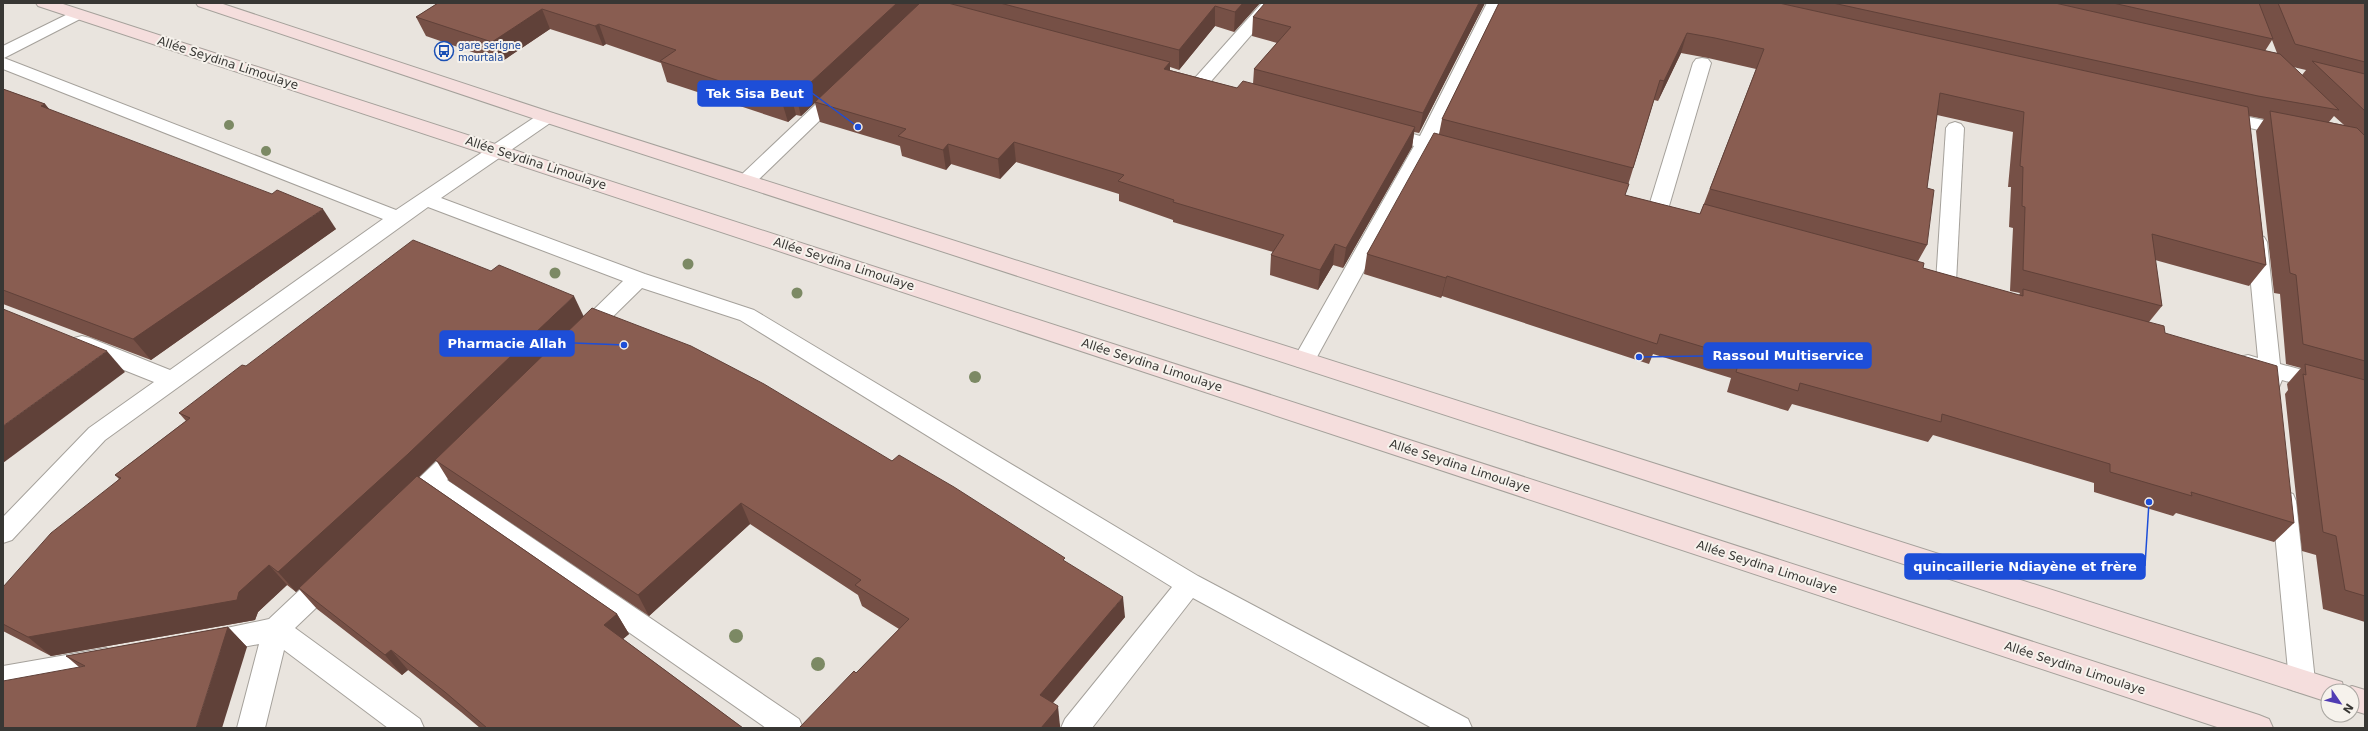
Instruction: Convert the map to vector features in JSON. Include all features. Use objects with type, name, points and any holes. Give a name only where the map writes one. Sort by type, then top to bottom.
[{"type":"main road","name":"Allée Seydina Limoulaye","points":[[44,3],[2259,728]]},
{"type":"main road","points":[[204,3],[547,117],[2320,687]]},
{"type":"street","points":[[1222,89],[1192,81],[1271,3]]},
{"type":"street","points":[[1304,360],[1425,143],[1495,3]]},
{"type":"street","points":[[3,52],[76,14]]},
{"type":"street","points":[[3,63],[398,218]]},
{"type":"street","points":[[1659,206],[1702,63]]},
{"type":"street","points":[[746,181],[852,79]]},
{"type":"street","points":[[2206,113],[2244,122],[2304,133]]},
{"type":"street","points":[[3,533],[97,434],[398,218],[547,117]]},
{"type":"street","points":[[2244,122],[2247,145]]},
{"type":"street","points":[[1365,127],[1470,155]]},
{"type":"street","points":[[1946,282],[1955,128]]},
{"type":"street","points":[[426,199],[638,279],[747,315],[1188,584],[1458,728]]},
{"type":"street","points":[[2255,222],[2273,400]]},
{"type":"street","points":[[565,350],[638,279]]},
{"type":"street","points":[[62,336],[172,380]]},
{"type":"street","points":[[2231,358],[2365,395]]},
{"type":"street","points":[[391,520],[482,432]]},
{"type":"street","points":[[2281,478],[2302,681]]},
{"type":"street","points":[[431,482],[790,728]]},
{"type":"street","points":[[251,728],[276,629],[345,564]]},
{"type":"street","points":[[1075,728],[1188,584]]},
{"type":"street","points":[[182,646],[276,629],[410,728]]},
{"type":"street","points":[[3,678],[128,656]]},
{"type":"building","points":[[438,3],[897,3],[796,96],[791,95],[782,102],[660,61],[676,50],[599,24],[595,26],[542,9],[492,42],[416,17]]},
{"type":"building","points":[[920,3],[948,3],[1170,62],[1164,69],[1237,88],[1243,81],[1415,127],[1346,248],[1335,244],[1320,270],[1271,255],[1284,235],[1173,202],[1174,200],[1118,181],[1124,175],[1014,142],[998,159],[948,144],[943,150],[898,136],[906,129],[815,102]]},
{"type":"building","points":[[1000,3],[1243,3],[1235,12],[1215,6],[1179,50]]},
{"type":"building","points":[[1265,3],[1479,3],[1423,113],[1254,69],[1291,27],[1253,17]]},
{"type":"building","points":[[1499,3],[1779,3],[2248,107],[2266,265],[2152,234],[2162,306],[2023,270],[2025,207],[2022,206],[2023,167],[2020,166],[2024,112],[1940,93],[1927,188],[1934,190],[1927,245],[1710,189],[1764,49],[1687,33],[1664,81],[1660,80],[1633,168],[1442,119]]},
{"type":"building","points":[[1833,3],[2055,3],[2280,54],[2339,110],[2258,96]]},
{"type":"building","points":[[2113,3],[2259,3],[2273,39]]},
{"type":"building","points":[[2278,3],[2365,3],[2365,62],[2295,44]]},
{"type":"building","points":[[2312,61],[2365,74],[2365,111]]},
{"type":"building","points":[[3,89],[45,104],[41,106],[272,194],[277,190],[323,209],[133,339],[3,290]]},
{"type":"building","points":[[2270,111],[2357,128],[2365,136],[2365,361],[2303,344],[2296,275],[2290,273]]},
{"type":"building","points":[[1434,133],[1629,184],[1625,195],[1700,214],[1704,204],[1924,263],[1923,268],[2023,296],[2023,289],[2164,326],[2165,333],[2277,366],[2294,523],[2191,492],[2192,496],[2110,472],[2110,464],[1942,414],[1941,422],[1800,383],[1798,391],[1736,372],[1740,358],[1660,334],[1657,344],[1447,276],[1446,278],[1367,254]]},
{"type":"building","points":[[413,240],[491,271],[499,265],[574,296],[408,454],[278,572],[269,565],[239,592],[237,600],[28,637],[3,624],[3,587],[51,533],[121,478],[115,475],[190,418],[179,413],[242,365],[246,366]]},
{"type":"building","points":[[592,308],[691,346],[764,384],[892,461],[899,455],[954,487],[1065,558],[1063,560],[1123,597],[1040,695],[1058,706],[1041,728],[799,728],[854,671],[856,673],[909,619],[855,585],[861,580],[741,503],[638,595],[435,460]]},
{"type":"building","points":[[3,309],[107,351],[3,426]]},
{"type":"building","points":[[2305,364],[2365,380],[2365,596],[2345,590],[2336,536],[2323,532],[2303,374],[2306,375]]},
{"type":"building","points":[[417,476],[617,614],[604,625],[743,728],[487,728],[445,692],[391,650],[385,655],[299,588]]},
{"type":"building","points":[[228,627],[196,728],[3,728],[3,681],[85,666],[66,656]]},
{"type":"place","name":"gare serigne mourtala","points":[[444,51]]},
{"type":"place","name":"Tek Sisa Beut","points":[[858,127]]},
{"type":"place","name":"Pharmacie Allah","points":[[624,345]]},
{"type":"place","name":"Rassoul Multiservice","points":[[1639,357]]},
{"type":"place","name":"quincaillerie Ndiayène et frère","points":[[2149,502]]}]
